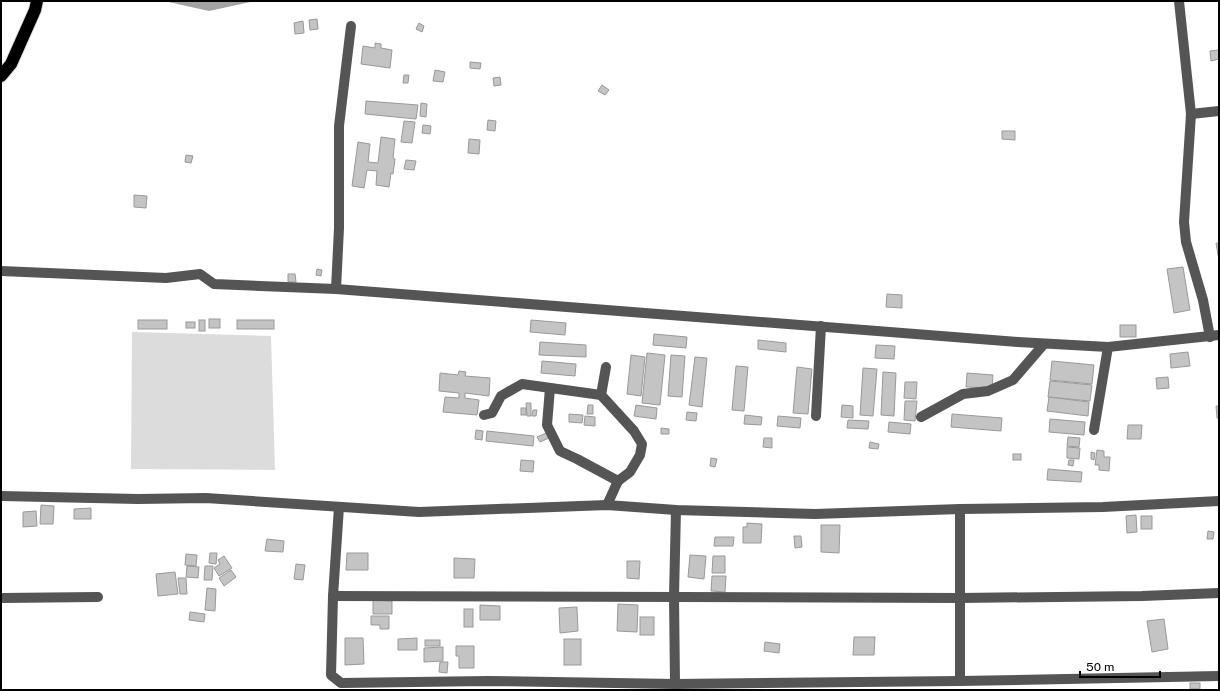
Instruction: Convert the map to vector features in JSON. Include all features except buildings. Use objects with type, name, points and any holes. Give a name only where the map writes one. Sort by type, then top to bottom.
[{"type":"highway","points":[[1,76],[11,64],[35,10],[37,1]]},
{"type":"street","points":[[1,271],[166,278],[200,274],[214,284],[336,289],[1044,344],[1108,347],[1214,336],[1186,242],[1184,222],[1191,114],[1179,1]]},
{"type":"street","points":[[336,289],[339,126],[351,26]]},
{"type":"street","points":[[1191,114],[1219,111]]},
{"type":"street","points":[[816,416],[821,326]]},
{"type":"street","points":[[920,417],[963,394],[988,391],[1013,380],[1044,344]]},
{"type":"street","points":[[1094,430],[1108,347]]},
{"type":"street","points":[[601,396],[606,367]]},
{"type":"street","points":[[484,415],[492,413],[501,396],[522,384],[601,396],[634,431],[642,444],[640,455],[630,472],[618,481],[607,506]]},
{"type":"street","points":[[550,388],[548,425],[560,451],[618,481]]},
{"type":"street","points":[[1,496],[138,499],[206,498],[419,512],[607,506],[676,510],[815,514],[960,509],[1103,507],[1219,501]]},
{"type":"street","points":[[339,507],[333,596],[331,675],[341,683],[488,681],[675,684],[1219,676]]},
{"type":"street","points":[[960,509],[960,681]]},
{"type":"street","points":[[675,684],[674,596],[676,510]]},
{"type":"street","points":[[333,596],[960,598],[1142,596],[1219,592]]},
{"type":"street","points":[[1,598],[98,597]]},
{"type":"shaded area","points":[[164,1],[255,1],[209,11]]},
{"type":"shaded area","points":[[132,332],[271,336],[275,470],[131,469]]}]
